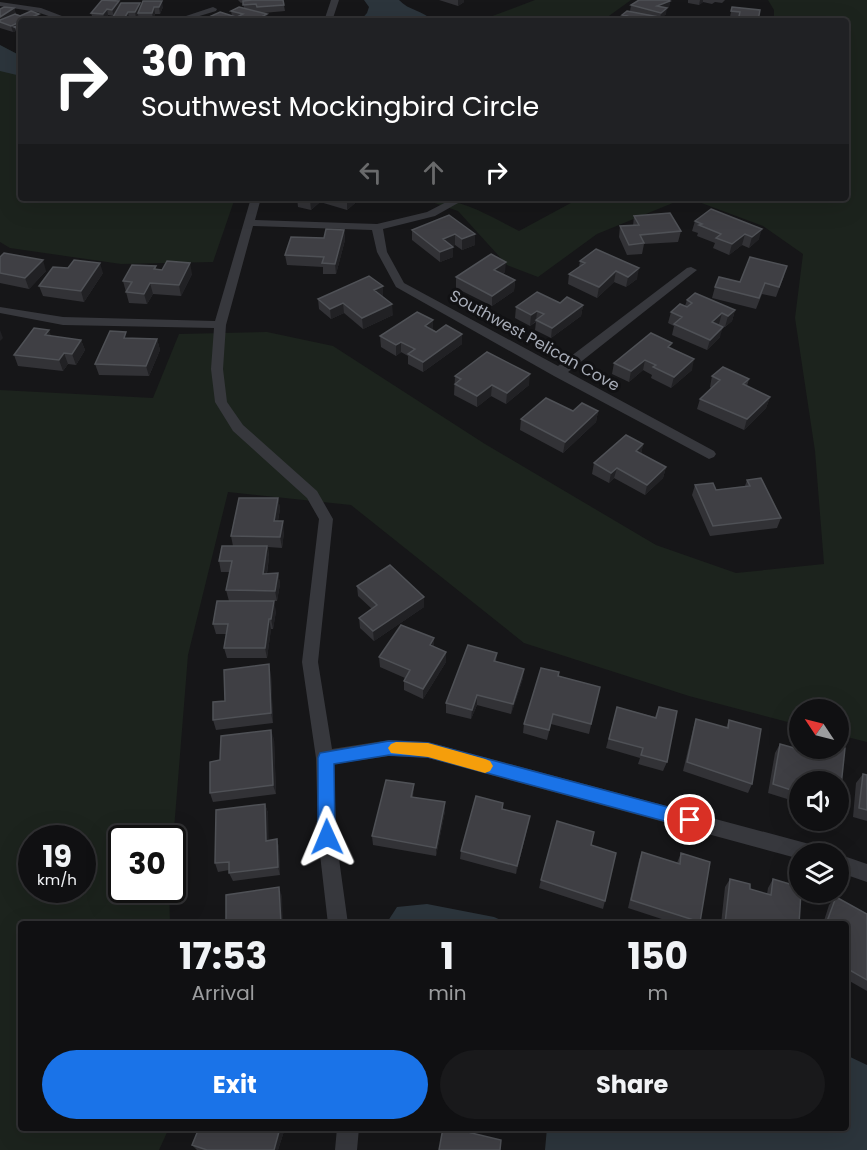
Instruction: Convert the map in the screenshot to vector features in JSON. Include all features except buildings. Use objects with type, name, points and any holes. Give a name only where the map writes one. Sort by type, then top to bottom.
[{"type":"street","points":[[329,18],[335,0]]},
{"type":"street","points":[[6,3],[62,18]]},
{"type":"street","points":[[184,18],[213,9]]},
{"type":"street","points":[[255,201],[220,325],[217,369],[221,402],[238,428],[312,495],[326,519],[310,662],[326,758],[327,837],[338,921]]},
{"type":"street","points":[[249,223],[377,227],[431,214],[456,201]]},
{"type":"street","name":"Southwest Pelican Cove","points":[[377,227],[382,252],[400,285],[709,454]]},
{"type":"street","points":[[558,373],[691,270]]},
{"type":"street","points":[[0,310],[63,321],[220,325]]},
{"type":"street","points":[[326,758],[389,748],[428,750],[789,848]]},
{"type":"street","points":[[849,867],[867,873]]},
{"type":"street","points":[[346,1150],[348,1131]]},
{"type":"shaded area","points":[[364,0],[399,0],[429,18],[363,18],[369,7]]},
{"type":"shaded area","points":[[535,0],[631,0],[606,18],[487,18]]},
{"type":"shaded area","points":[[768,0],[867,0],[867,742],[849,738],[849,699],[789,699],[789,722],[689,696],[524,643],[351,505],[228,492],[188,655],[174,825],[108,825],[108,903],[169,903],[170,921],[18,921],[18,1131],[168,1131],[159,1150],[0,1150],[0,390],[153,398],[179,334],[267,332],[333,346],[485,444],[656,545],[736,573],[824,564],[815,451],[795,318],[803,254],[763,226],[696,201],[849,201],[849,18],[774,18],[774,10]]},
{"type":"shaded area","points":[[0,45],[18,54],[18,201],[234,201],[213,262],[121,264],[10,248],[0,242]]},
{"type":"shaded area","points":[[0,45],[18,54],[18,75],[0,71]]},
{"type":"shaded area","points":[[429,201],[460,203],[519,231],[574,201],[678,201],[597,234],[538,277],[507,265],[458,211]]},
{"type":"shaded area","points":[[427,904],[494,917],[503,921],[388,921],[397,907]]},
{"type":"shaded area","points":[[849,1056],[867,1065],[867,1150],[545,1150],[547,1131],[849,1131]]},
{"type":"slow traffic","points":[[396,748],[428,750],[485,766]]},
{"type":"route","points":[[327,837],[326,758],[389,748],[428,750],[690,820]]}]
